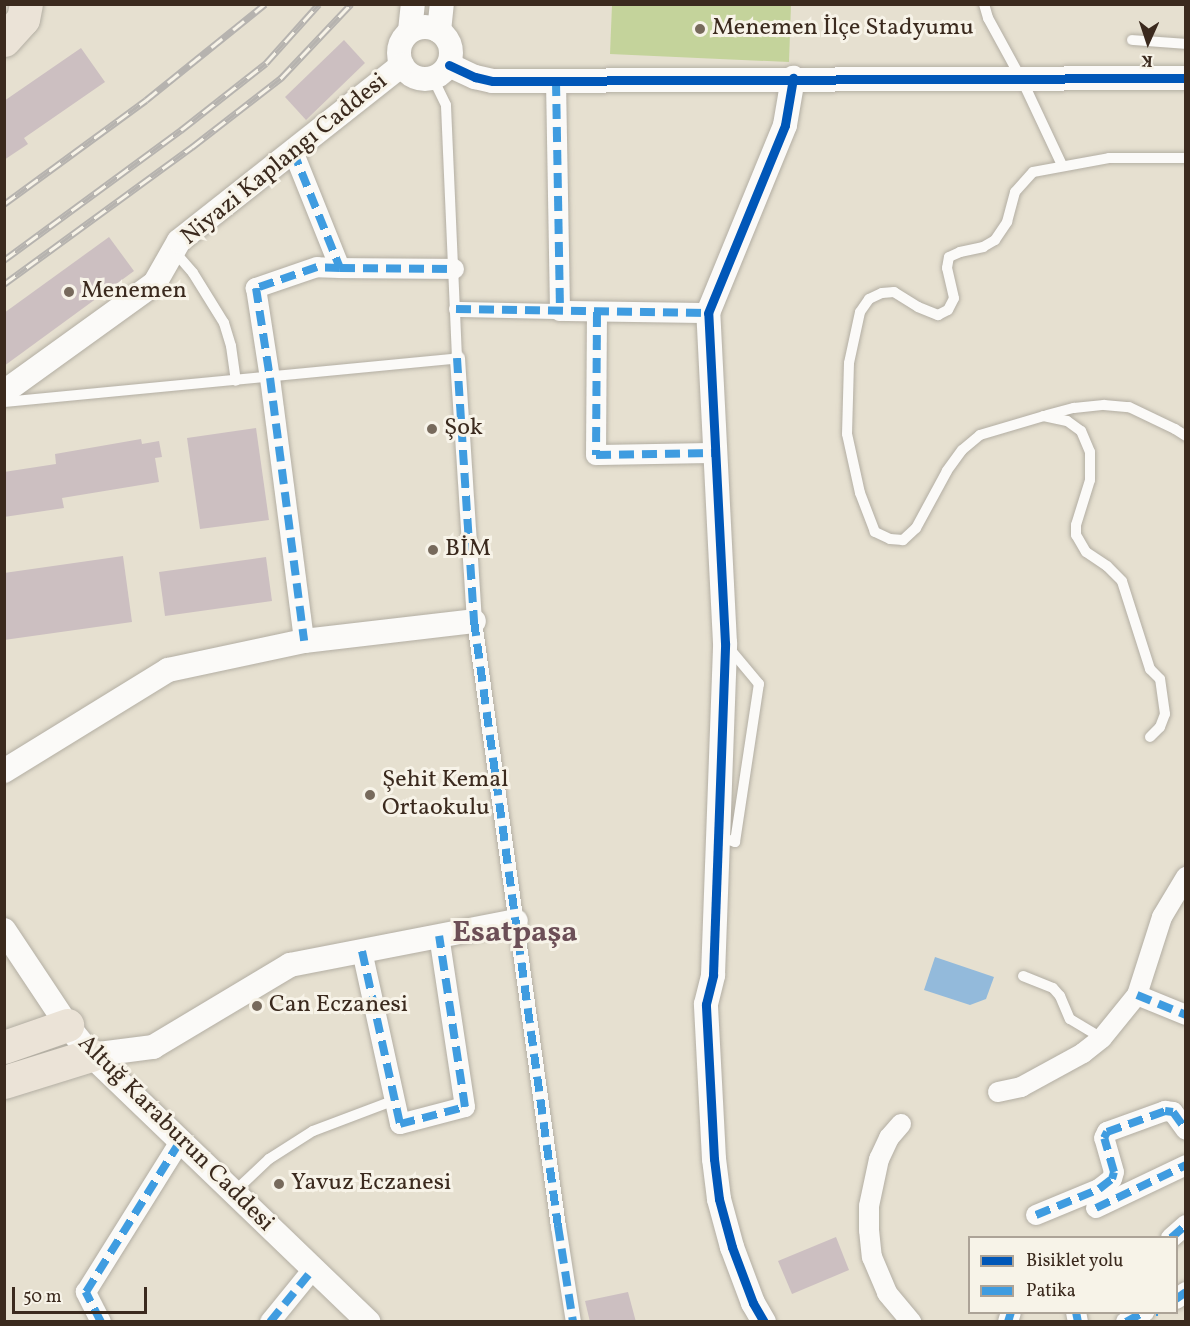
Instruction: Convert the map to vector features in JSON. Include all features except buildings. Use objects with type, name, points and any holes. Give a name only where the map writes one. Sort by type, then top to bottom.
[{"type":"highway","points":[[4,40],[19,25],[27,5]]},
{"type":"highway","points":[[4,1047],[67,1025]]},
{"type":"highway","points":[[4,1082],[91,1055]]},
{"type":"street","points":[[413,4],[426,24],[451,48],[441,71]]},
{"type":"street","points":[[442,4],[426,24],[400,45],[402,65],[411,76],[420,79],[441,71],[493,81],[1185,78]]},
{"type":"street","name":"Niyazi Kaplangı Caddesi","points":[[4,392],[155,283],[180,241],[402,65]]},
{"type":"street","points":[[764,1322],[753,1303],[732,1247],[719,1198],[714,1160],[706,1004],[713,975],[720,837],[724,643],[708,313],[785,126],[793,78]]},
{"type":"street","points":[[556,81],[560,311]]},
{"type":"street","points":[[293,151],[340,268]]},
{"type":"street","points":[[304,641],[256,288],[317,267],[454,269]]},
{"type":"street","points":[[456,309],[708,313]]},
{"type":"street","points":[[597,312],[596,455],[714,453]]},
{"type":"street","points":[[457,358],[474,621],[573,1322]]},
{"type":"street","points":[[4,771],[168,670],[304,641],[474,621]]},
{"type":"street","points":[[998,1092],[1021,1087],[1083,1053],[1102,1038],[1137,994],[1162,917],[1185,877]]},
{"type":"street","points":[[91,1055],[153,1047],[290,965],[516,921]]},
{"type":"street","name":"Altuğ Karaburun Caddesi","points":[[4,930],[67,1025],[91,1055],[179,1143],[368,1322]]},
{"type":"street","points":[[362,951],[400,1124],[465,1107],[439,936]]},
{"type":"street","points":[[1137,994],[1185,1015]]},
{"type":"street","points":[[1036,1215],[1099,1189],[1112,1179],[1114,1172],[1104,1138],[1107,1132],[1165,1111],[1173,1112],[1185,1130]]},
{"type":"street","points":[[901,1124],[889,1138],[879,1159],[869,1206],[869,1230],[872,1257],[887,1293],[910,1322]]},
{"type":"street","points":[[94,1317],[86,1292],[179,1143]]},
{"type":"street","points":[[1095,1208],[1185,1166]]},
{"type":"street","points":[[1174,1236],[1185,1225]]},
{"type":"street","points":[[270,1322],[313,1269]]},
{"type":"street","points":[[1126,1322],[1140,1314]]},
{"type":"lane","points":[[984,4],[988,18],[1022,80],[1062,165]]},
{"type":"lane","points":[[1132,40],[1185,44]]},
{"type":"lane","points":[[4,402],[270,378],[457,358],[446,105],[441,71]]},
{"type":"lane","points":[[1185,158],[1110,158],[1033,172],[1015,192],[1007,222],[995,240],[983,247],[949,257],[947,268],[954,298],[948,310],[938,315],[918,307],[894,292],[882,293],[869,299],[860,312],[849,356],[847,434],[866,513],[875,532],[890,539],[903,540],[916,528],[962,450],[980,435],[1074,408],[1104,405],[1129,407],[1185,436]]},
{"type":"lane","points":[[174,251],[193,273],[224,323],[231,346],[236,381]]},
{"type":"lane","points":[[1044,416],[1067,421],[1074,426],[1081,432],[1090,452],[1090,480],[1076,525],[1076,535],[1086,552],[1107,566],[1122,581],[1150,669],[1160,679],[1166,714],[1160,727],[1150,737]]},
{"type":"lane","points":[[720,837],[735,842],[759,684],[724,643]]},
{"type":"lane","points":[[1023,976],[1053,988],[1060,996],[1070,1019],[1102,1038]]},
{"type":"lane","points":[[233,1194],[269,1160],[313,1131],[394,1100]]},
{"type":"green space","name":"Menemen İlçe Stadyumu","points":[[612,5],[791,5],[789,62],[610,54]]},
{"type":"water","points":[[935,957],[994,977],[986,999],[970,1005],[924,990]]},
{"type":"railway","points":[[4,204],[146,100],[265,4]]},
{"type":"railway","points":[[4,260],[181,130],[266,63],[319,4]]},
{"type":"railway","points":[[4,284],[192,147],[281,78],[351,4]]},
{"type":"marked path","points":[[556,81],[560,311]]},
{"type":"marked path","points":[[293,151],[340,268],[317,267],[256,288],[304,641]]},
{"type":"marked path","points":[[340,268],[454,269]]},
{"type":"marked path","points":[[456,309],[708,313]]},
{"type":"marked path","points":[[597,312],[596,455],[714,453]]},
{"type":"marked path","points":[[457,358],[474,621],[573,1322]]},
{"type":"marked path","points":[[362,951],[400,1124],[465,1107],[439,936]]},
{"type":"marked path","points":[[1137,995],[1186,1015]]},
{"type":"marked path","points":[[1036,1215],[1099,1189],[1112,1179],[1114,1172],[1104,1138],[1107,1132],[1165,1111],[1173,1112],[1186,1130]]},
{"type":"marked path","points":[[101,1322],[86,1292],[179,1143]]},
{"type":"marked path","points":[[1096,1208],[1186,1165]]},
{"type":"marked path","points":[[1173,1236],[1186,1225]]},
{"type":"marked path","points":[[270,1322],[313,1269]]},
{"type":"marked path","points":[[1178,1298],[1186,1292]]},
{"type":"marked path","points":[[1008,1322],[1010,1314]]},
{"type":"marked path","points":[[1076,1314],[1078,1322]]},
{"type":"marked path","points":[[1126,1322],[1140,1314]]},
{"type":"cycle path","points":[[449,65],[475,77],[493,81],[1186,78]]},
{"type":"cycle path","points":[[764,1322],[753,1303],[732,1247],[719,1199],[714,1159],[706,1004],[713,975],[725,643],[708,313],[785,125],[793,78]]},
{"type":"place","name":"Menemen İlçe Stadyumu","points":[[700,29]]},
{"type":"place","name":"Menemen","points":[[69,292]]},
{"type":"place","name":"Şok","points":[[432,429]]},
{"type":"place","name":"BİM","points":[[433,550]]},
{"type":"place","name":"Şehit Kemal Ortaokulu","points":[[370,795]]},
{"type":"place","name":"Can Eczanesi","points":[[257,1006]]},
{"type":"place","name":"Yavuz Eczanesi","points":[[279,1184]]},
{"type":"district","name":"Esatpaşa","points":[[515,933]]}]
